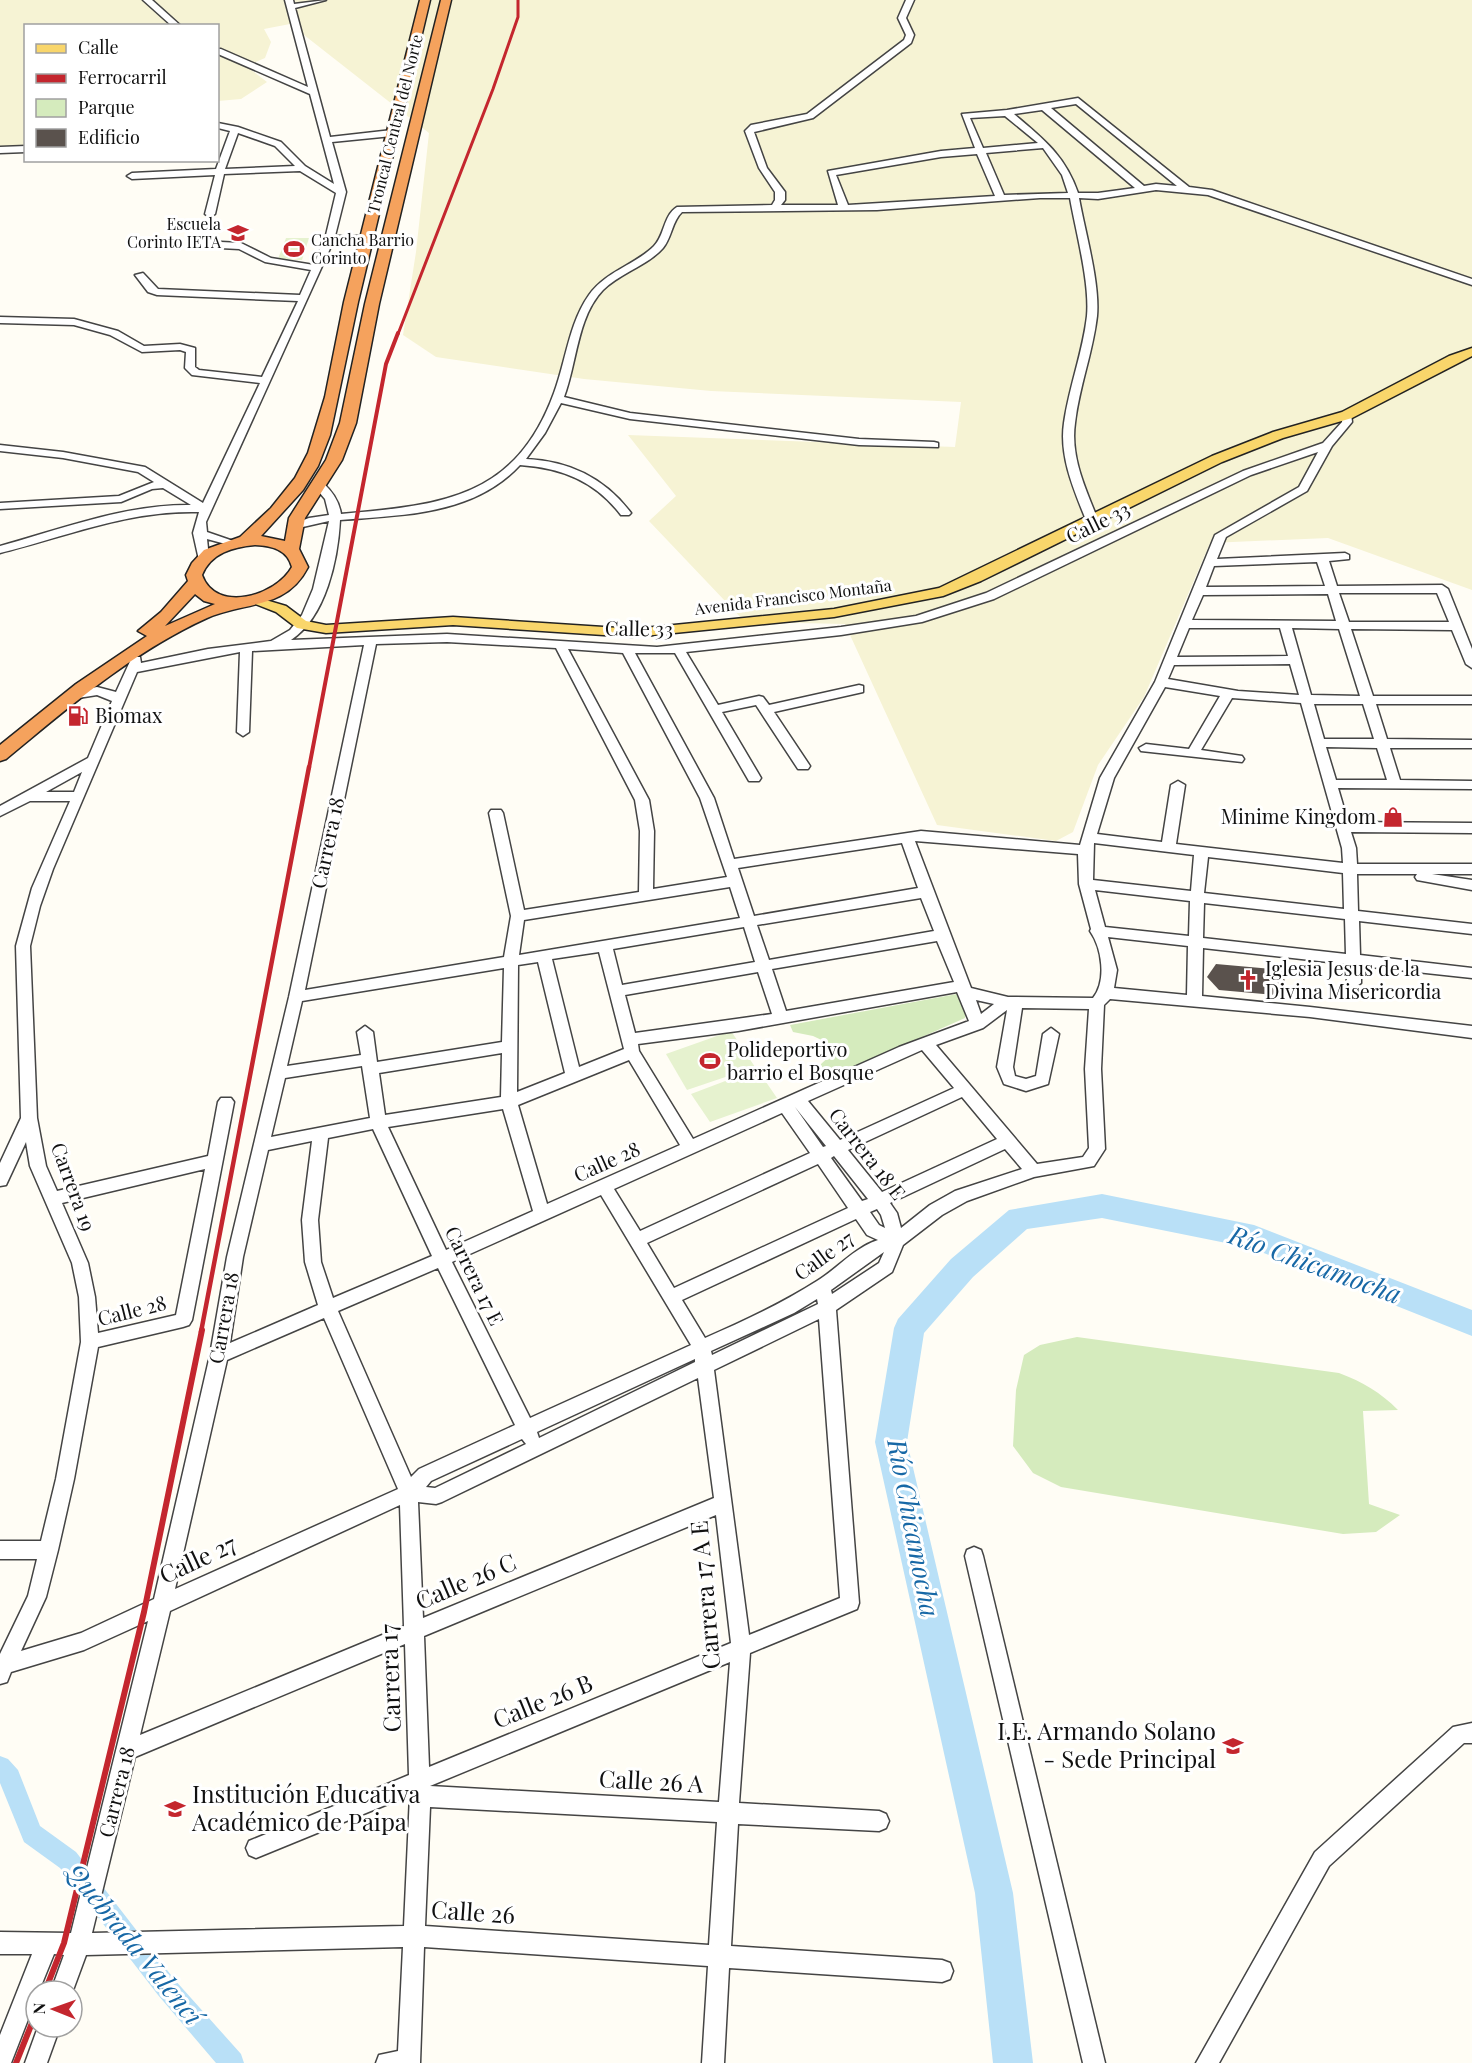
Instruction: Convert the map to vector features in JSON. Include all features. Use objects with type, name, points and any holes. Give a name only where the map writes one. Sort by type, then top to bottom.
[{"type":"highway","name":"Troncal Central del Norte","points":[[239,542],[290,496],[316,453],[326,422],[367,239],[425,0]]},
{"type":"highway","name":"Troncal Central del Norte","points":[[244,601],[273,595],[295,579],[299,560],[291,550],[294,526],[303,507],[339,449],[348,423],[372,304],[446,0]]},
{"type":"highway","points":[[0,738],[74,681],[167,616],[195,583],[195,570],[203,558],[239,542],[271,542],[291,550]]},
{"type":"highway","points":[[195,583],[207,595],[244,601]]},
{"type":"highway","points":[[0,754],[72,695],[140,649],[195,616],[244,601]]},
{"type":"main road","name":"Avenida Francisco Montaña","points":[[244,601],[281,609],[302,625],[336,630],[453,621],[634,633],[834,613],[943,592],[1216,459],[1278,435],[1347,415],[1453,359],[1472,352]]},
{"type":"street","points":[[147,0],[175,24]]},
{"type":"street","points":[[203,558],[199,533],[205,509],[317,268],[329,239],[341,192],[290,4],[322,0]]},
{"type":"street","points":[[775,207],[780,200],[780,192],[764,168],[749,130],[754,127],[810,116],[908,41],[910,35],[902,18],[910,0]]},
{"type":"street","points":[[219,51],[315,93]]},
{"type":"street","points":[[1001,198],[965,116],[1007,113],[1078,100],[1185,188]]},
{"type":"street","points":[[1044,107],[1141,188]]},
{"type":"street","points":[[1007,113],[1046,145],[1067,175],[1074,196],[1091,291],[1092,315],[1069,425],[1076,480],[1092,519]]},
{"type":"street","points":[[219,126],[235,129],[278,144],[302,168],[341,192]]},
{"type":"street","points":[[210,214],[220,171],[235,129]]},
{"type":"street","points":[[327,140],[392,134]]},
{"type":"street","points":[[844,207],[831,173],[904,159],[980,149],[1046,145]]},
{"type":"street","points":[[0,150],[24,149]]},
{"type":"street","points":[[165,174],[171,162]]},
{"type":"street","points":[[132,176],[302,168]]},
{"type":"street","points":[[313,176],[336,172]]},
{"type":"street","points":[[294,526],[313,520],[448,504],[474,493],[520,462],[540,434],[559,399],[570,353],[590,302],[618,274],[662,244],[675,212],[680,209],[844,207],[1001,198],[1098,196],[1141,188],[1185,188],[1209,192],[1472,282]]},
{"type":"street","points":[[329,239],[367,239]]},
{"type":"street","points":[[201,244],[241,246],[268,260],[317,268]]},
{"type":"street","points":[[140,275],[151,290],[157,292],[304,298]]},
{"type":"street","points":[[0,320],[74,322],[114,333],[145,350],[185,347],[191,350],[191,370],[196,373],[265,380]]},
{"type":"street","points":[[559,399],[630,417],[849,441],[934,445]]},
{"type":"street","points":[[896,1241],[936,1210],[961,1196],[1033,1170],[1079,1165],[1094,1157],[1097,1149],[1093,1069],[1102,998],[1110,969],[1097,931],[1086,884],[1087,844],[1107,778],[1161,682],[1221,535],[1303,489],[1327,445],[1347,422],[1347,415]]},
{"type":"street","name":"Calle 33","points":[[132,669],[246,647],[274,644],[447,638],[628,651],[679,650],[918,619],[959,608],[990,596],[1247,473],[1327,445]]},
{"type":"street","points":[[0,448],[141,469],[205,509]]},
{"type":"street","points":[[520,462],[555,464],[574,471],[605,491],[625,513]]},
{"type":"street","points":[[0,506],[121,499],[149,486],[165,484]]},
{"type":"street","points":[[274,644],[302,625],[309,615],[321,581],[335,517],[332,500],[319,484]]},
{"type":"street","points":[[0,550],[133,513],[165,508],[205,509]]},
{"type":"street","points":[[199,533],[239,542]]},
{"type":"street","points":[[1211,563],[1345,557]]},
{"type":"street","points":[[1322,558],[1395,784]]},
{"type":"street","points":[[1199,591],[1442,589],[1472,664]]},
{"type":"street","points":[[1185,624],[1456,626]]},
{"type":"street","points":[[1285,626],[1345,827],[1350,869],[1354,983]]},
{"type":"street","name":"Carrera 18","points":[[66,1979],[79,1944],[128,1750],[219,1355],[236,1257],[296,997],[371,640]]},
{"type":"street","points":[[560,645],[642,800],[647,831],[646,894]]},
{"type":"street","points":[[243,732],[246,647]]},
{"type":"street","name":"Carrera 19","points":[[2,1670],[37,1597],[50,1550],[90,1342],[87,1297],[80,1263],[38,1166],[29,1118],[23,946],[28,918],[42,875],[140,649]]},
{"type":"street","points":[[679,650],[754,778]]},
{"type":"street","points":[[628,651],[707,798],[781,1017]]},
{"type":"street","points":[[1170,661],[1295,660]]},
{"type":"street","points":[[1161,682],[1227,695],[1307,700],[1472,700]]},
{"type":"street","points":[[766,710],[859,689]]},
{"type":"street","points":[[72,695],[93,690],[104,692],[119,700]]},
{"type":"street","points":[[1192,754],[1227,695]]},
{"type":"street","points":[[714,710],[759,700],[803,765]]},
{"type":"street","points":[[1320,743],[1472,744]]},
{"type":"street","points":[[1146,748],[1237,759]]},
{"type":"street","points":[[0,812],[93,761]]},
{"type":"street","points":[[1168,849],[1179,784]]},
{"type":"street","points":[[1332,784],[1472,785]]},
{"type":"street","points":[[28,798],[78,796]]},
{"type":"street","points":[[496,813],[518,916],[511,961],[509,1102],[542,1214]]},
{"type":"street","points":[[1345,827],[1472,828]]},
{"type":"street","points":[[731,864],[907,838],[945,836],[1168,849],[1350,869],[1472,869]]},
{"type":"street","points":[[907,838],[942,935],[978,1024]]},
{"type":"street","points":[[1194,1001],[1197,897],[1202,853]]},
{"type":"street","points":[[1372,870],[1472,885]]},
{"type":"street","points":[[518,916],[735,881]]},
{"type":"street","points":[[1086,884],[1472,929]]},
{"type":"street","points":[[296,997],[926,892]]},
{"type":"street","points":[[1097,931],[1472,973]]},
{"type":"street","points":[[617,991],[942,935]]},
{"type":"street","points":[[605,945],[630,1046],[690,1147]]},
{"type":"street","points":[[544,955],[573,1076]]},
{"type":"street","points":[[263,1145],[378,1122],[509,1102],[573,1076],[630,1046],[781,1017],[963,989],[1012,1001],[1102,998],[1194,1001],[1472,1032]]},
{"type":"street","points":[[1012,1001],[1005,1067],[1009,1080],[1026,1085],[1043,1080],[1051,1034]]},
{"type":"street","name":"Calle 28","points":[[219,1355],[442,1259],[925,1043],[978,1024],[1012,1001]]},
{"type":"street","name":"Carrera 17 E","points":[[365,1032],[378,1122],[442,1259],[536,1447]]},
{"type":"street","points":[[925,1043],[1033,1170]]},
{"type":"street","points":[[279,1073],[510,1046]]},
{"type":"street","points":[[637,1240],[965,1089]]},
{"type":"street","points":[[51,1199],[214,1160],[226,1102]]},
{"type":"street","name":"Carrera 18 E","points":[[791,1102],[837,1148],[889,1213],[896,1241]]},
{"type":"street","name":"Carrera 18 E","points":[[791,1102],[820,1156],[873,1230],[896,1241]]},
{"type":"street","points":[[0,1180],[29,1118]]},
{"type":"street","name":"Carrera 17","points":[[321,1133],[310,1220],[310,1249],[328,1308],[409,1493],[420,1788],[409,2062]]},
{"type":"street","points":[[671,1297],[878,1199],[1008,1141]]},
{"type":"street","name":"Calle 28","points":[[90,1342],[183,1320],[214,1160]]},
{"type":"street","name":"Carrera 17 A E","points":[[604,1186],[704,1356],[724,1503],[741,1648],[728,1812],[713,2063]]},
{"type":"street","name":"Calle 27","points":[[409,1493],[436,1496],[536,1447],[788,1308],[822,1287],[874,1248],[896,1241]]},
{"type":"street","name":"Calle 27","points":[[2,1670],[84,1641],[409,1493],[425,1475],[526,1429],[827,1307],[886,1267],[896,1241]]},
{"type":"street","points":[[822,1287],[827,1307]]},
{"type":"street","name":"Calle 26 B","points":[[256,1848],[420,1788],[850,1603],[827,1307]]},
{"type":"street","name":"Calle 26 C","points":[[128,1750],[724,1503]]},
{"type":"street","points":[[0,1550],[50,1550]]},
{"type":"street","points":[[974,1556],[1094,2063]]},
{"type":"street","points":[[1207,2063],[1322,1859],[1460,1734],[1472,1733]]},
{"type":"street","name":"Calle 26 A","points":[[420,1788],[728,1812],[879,1821]]},
{"type":"street","name":"Calle 26","points":[[0,1943],[79,1944],[414,1936],[942,1971]]},
{"type":"street","points":[[0,2063],[47,1944]]},
{"type":"street","points":[[36,2063],[45,2039]]},
{"type":"street","points":[[387,2063],[409,2062]]},
{"type":"shaded area","points":[[0,0],[1472,0],[1472,590],[1328,538],[1210,543],[1144,697],[1098,765],[1073,832],[1056,841],[937,825],[845,624],[745,622],[649,521],[676,496],[628,435],[955,447],[961,402],[711,391],[584,379],[436,357],[403,335],[416,252],[429,133],[290,24],[264,29],[271,42],[265,58],[246,66],[267,82],[241,99],[219,101],[219,24],[24,24],[24,146],[0,147]]},
{"type":"green space","name":"Cancha Barrio Corinto","points":[[286,238],[309,238],[302,260],[278,259]]},
{"type":"green space","points":[[957,994],[966,1008],[965,1018],[818,1083],[810,1074],[832,1054],[828,1043],[813,1036],[793,1032],[790,1025]]},
{"type":"green space","name":"Polideportivo barrio el Bosque","points":[[731,1031],[755,1067],[687,1090],[666,1054]]},
{"type":"green space","points":[[757,1069],[777,1098],[710,1122],[691,1094]]},
{"type":"green space","points":[[1077,1337],[1339,1373],[1363,1384],[1385,1398],[1398,1410],[1363,1411],[1369,1504],[1400,1515],[1376,1532],[1343,1534],[1061,1487],[1033,1473],[1013,1446],[1016,1390],[1024,1355],[1040,1345]]},
{"type":"building","name":"Iglesia Jesus de la Divina Misericordia","points":[[1216,964],[1283,970],[1287,996],[1219,990],[1207,977]]},
{"type":"waterway","name":"Río Chicamocha","points":[[1013,2063],[994,1893],[891,1442],[909,1328],[962,1268],[1019,1218],[1102,1206],[1254,1237],[1472,1323]]},
{"type":"waterway","name":"Quebrada Valencí","points":[[0,1767],[10,1778],[32,1834],[68,1860],[166,1987],[232,2063]]},
{"type":"railway","points":[[398,334],[493,89],[518,17],[518,0]]},
{"type":"railway","points":[[309,768],[386,364],[398,333]]},
{"type":"railway","points":[[201,1332],[309,767]]},
{"type":"railway","points":[[50,1979],[64,1943],[144,1612],[202,1330]]},
{"type":"railway","points":[[16,2063],[26,2039]]},
{"type":"place","name":"Escuela Corinto IETA","points":[[238,233]]},
{"type":"place","name":"Cancha Barrio Corinto","points":[[294,249]]},
{"type":"place","name":"Biomax","points":[[78,716]]},
{"type":"place","name":"Minime Kingdom","points":[[1393,817]]},
{"type":"place","name":"Iglesia Jesus de la Divina Misericordia","points":[[1248,980]]},
{"type":"place","name":"Polideportivo barrio el Bosque","points":[[710,1061]]},
{"type":"place","name":"I.E. Armando Solano - Sede Principal","points":[[1233,1746]]},
{"type":"place","name":"Institución Educativa Académico de Paipa","points":[[175,1809]]}]
